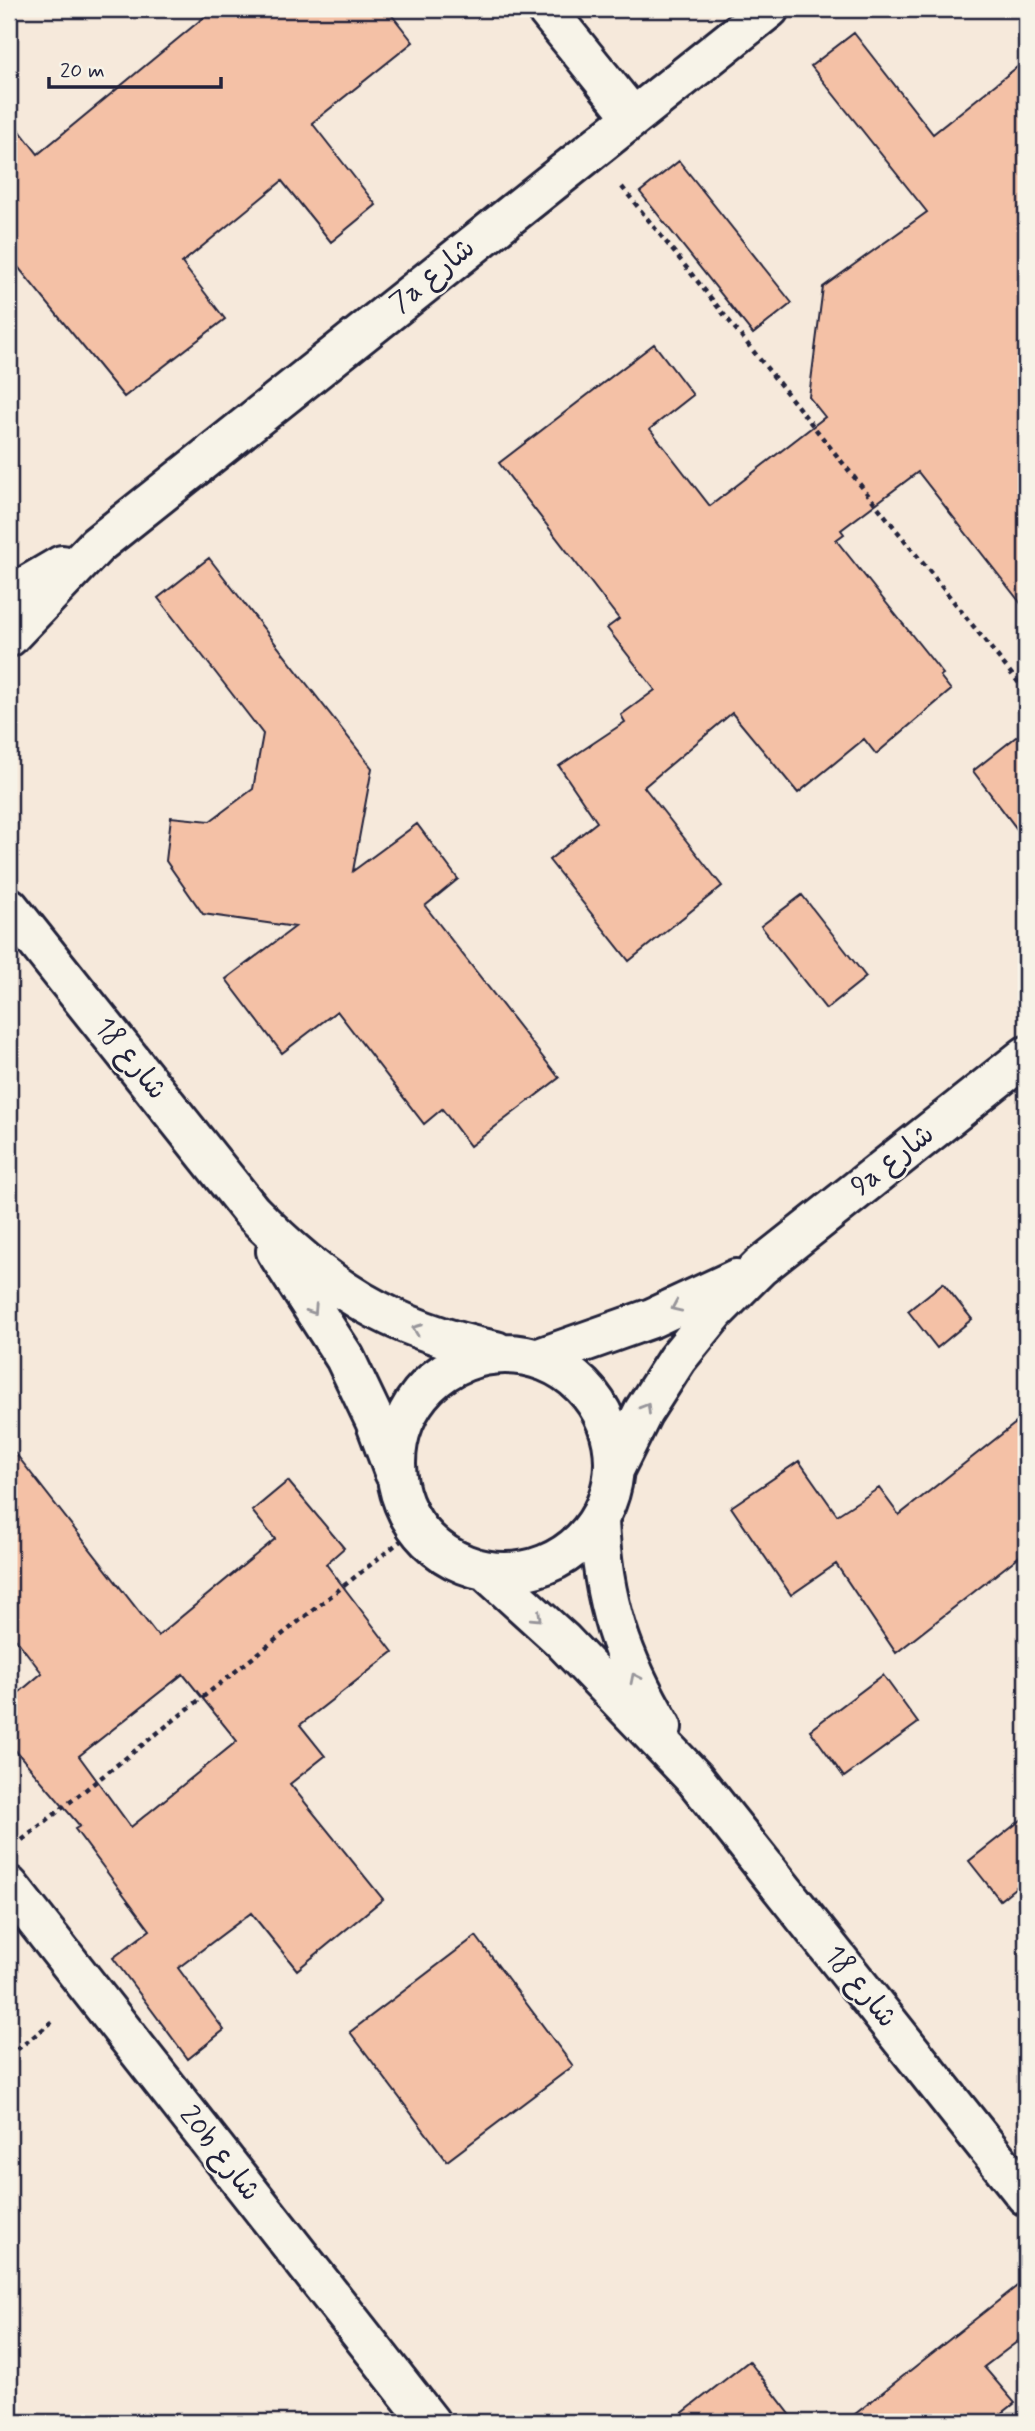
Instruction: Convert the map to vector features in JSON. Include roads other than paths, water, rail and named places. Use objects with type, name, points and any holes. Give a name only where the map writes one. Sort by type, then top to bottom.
[{"type":"street","points":[[546,9],[633,117]]},
{"type":"street","name":"7a شارع","points":[[9,637],[97,545],[769,9]]},
{"type":"street","name":"7a شارع","points":[[9,596],[97,545]]},
{"type":"street","name":"شارع 18","points":[[9,907],[251,1211],[292,1253],[340,1290],[392,1319],[447,1341],[523,1356]]},
{"type":"street","name":"9a شارع","points":[[615,1468],[643,1412],[677,1359],[716,1311],[760,1267],[1026,1056]]},
{"type":"street","name":"شارع 18","points":[[251,1211],[345,1358],[375,1421],[399,1487]]},
{"type":"street","name":"9a شارع","points":[[523,1356],[652,1318],[760,1267]]},
{"type":"street","points":[[523,1356],[571,1375],[596,1401],[611,1432],[615,1468],[610,1495],[599,1520],[578,1545],[550,1563],[519,1572],[486,1571],[460,1563],[436,1548],[417,1528],[406,1509],[399,1487],[396,1455],[403,1422],[420,1395],[444,1372],[474,1358],[523,1356]]},
{"type":"street","name":"شارع 18","points":[[599,1520],[601,1567],[610,1613],[625,1657],[645,1699],[695,1779]]},
{"type":"street","name":"شارع 18","points":[[486,1571],[562,1640],[695,1779],[1026,2196]]},
{"type":"street","name":"20b شارع","points":[[9,1886],[430,2422]]}]
